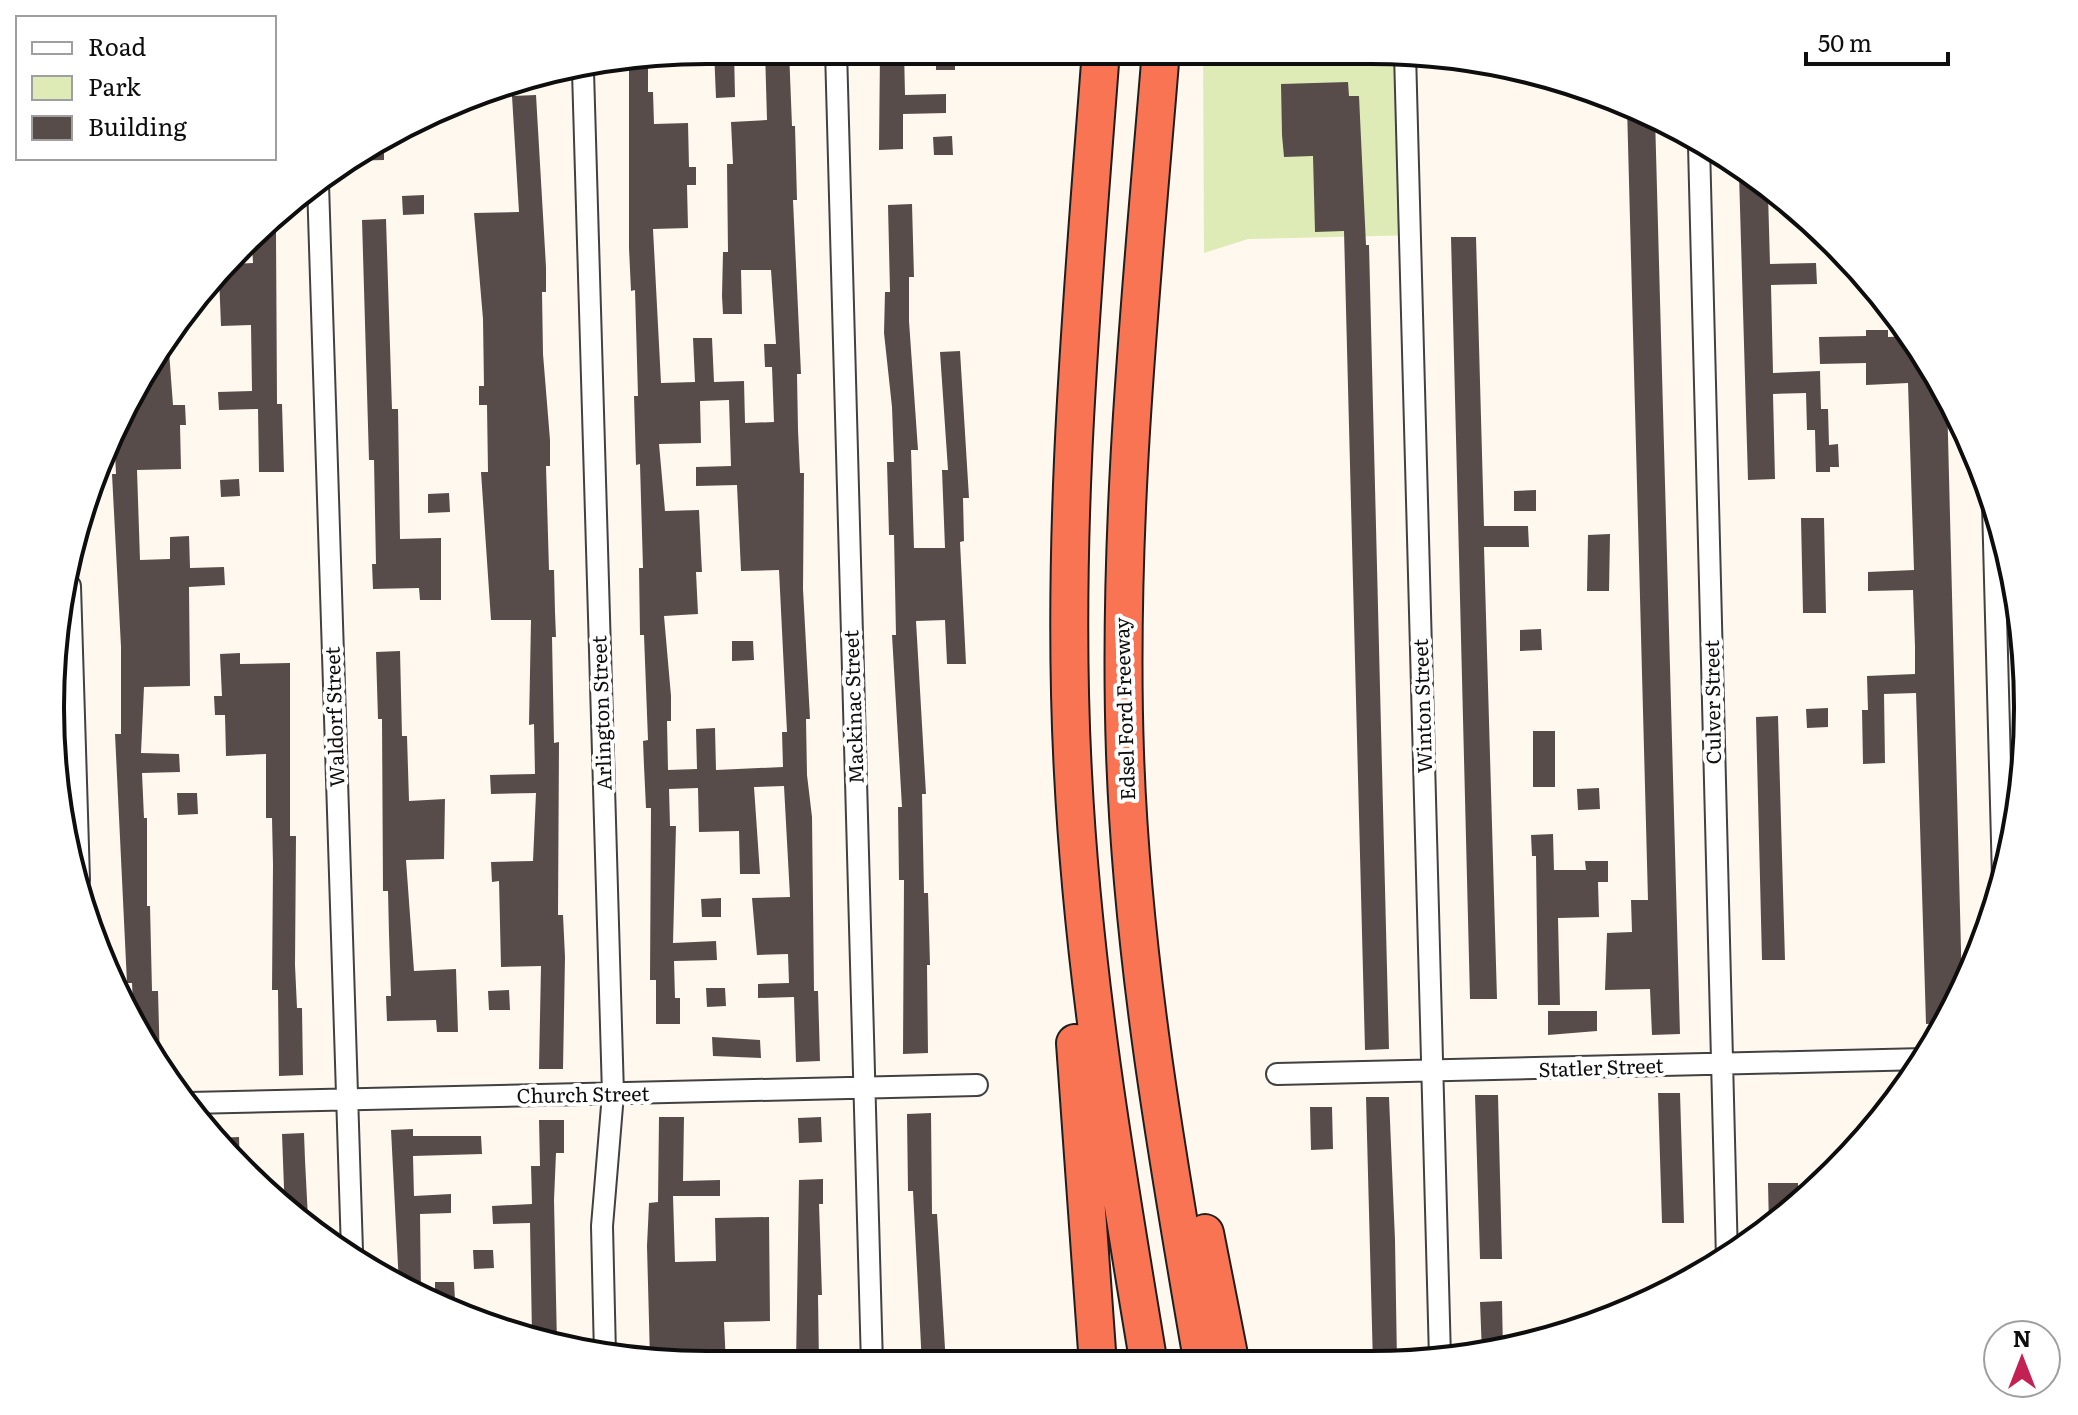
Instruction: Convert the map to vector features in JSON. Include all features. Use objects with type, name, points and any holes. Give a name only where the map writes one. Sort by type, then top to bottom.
[{"type":"highway","points":[[1100,64],[1074,459],[1070,596],[1073,772],[1089,982],[1147,1351]]},
{"type":"highway","name":"Edsel Ford Freeway","points":[[1160,64],[1125,506],[1125,757],[1150,1047],[1201,1351]]},
{"type":"highway","points":[[1070,596],[1055,686],[1055,781],[1097,1351]]},
{"type":"highway","points":[[1125,757],[1152,900],[1173,1072],[1228,1351]]},
{"type":"street","name":"Mackinac Street","points":[[836,64],[872,1351]]},
{"type":"street","name":"Winton Street","points":[[1405,65],[1440,1347]]},
{"type":"street","name":"Arlington Street","points":[[583,76],[613,1094],[602,1226],[605,1342]]},
{"type":"street","name":"Culver Street","points":[[1699,154],[1727,1244]]},
{"type":"street","name":"Waldorf Street","points":[[318,195],[352,1244]]},
{"type":"street","points":[[1994,550],[2002,834]]},
{"type":"street","points":[[71,617],[78,840]]},
{"type":"street","name":"Statler Street","points":[[1277,1074],[1909,1059]]},
{"type":"street","name":"Church Street","points":[[200,1103],[977,1085]]},
{"type":"green space","points":[[1203,64],[1417,65],[1421,235],[1248,239],[1204,253]]},
{"type":"building","points":[[715,64],[734,64],[735,97],[716,98]]},
{"type":"building","points":[[765,64],[790,64],[797,200],[793,200],[801,374],[797,374],[798,430],[800,473],[804,473],[803,589],[810,719],[806,719],[807,775],[812,817],[814,991],[818,991],[820,1061],[796,1062],[794,997],[758,998],[758,984],[789,983],[788,954],[757,955],[752,898],[790,897],[784,786],[754,787],[760,874],[740,874],[739,831],[699,832],[698,788],[669,789],[670,826],[676,826],[673,943],[716,941],[717,960],[674,961],[675,998],[680,998],[680,1024],[656,1024],[656,980],[650,980],[651,808],[646,808],[643,741],[648,740],[644,635],[640,635],[639,568],[643,568],[640,464],[636,465],[634,396],[638,396],[635,290],[631,291],[629,248],[629,69],[648,67],[648,92],[653,92],[654,124],[688,123],[689,167],[696,167],[696,185],[687,185],[688,228],[653,229],[661,383],[695,382],[693,338],[712,338],[714,382],[744,381],[745,423],[774,422],[772,367],[765,367],[764,344],[776,344],[771,270],[741,270],[742,314],[723,314],[723,252],[728,252],[727,164],[733,164],[731,122],[767,120]],"holes":[[[729,400],[731,466],[696,467],[696,486],[737,485],[741,571],[779,570],[787,732],[782,732],[783,767],[716,770],[715,728],[696,729],[697,769],[668,770],[667,721],[671,721],[671,696],[664,616],[698,614],[696,572],[702,572],[699,510],[665,511],[659,444],[701,443],[700,401]]]},
{"type":"building","points":[[880,64],[904,64],[905,95],[946,94],[946,113],[903,114],[903,149],[879,150]]},
{"type":"building","points":[[936,64],[955,64],[955,70],[936,70]]},
{"type":"building","points":[[1348,82],[1349,96],[1359,96],[1366,245],[1369,245],[1389,1049],[1365,1050],[1344,231],[1315,232],[1313,156],[1284,157],[1281,84]]},
{"type":"building","points":[[536,95],[546,267],[546,292],[542,292],[543,354],[550,440],[550,466],[546,466],[549,570],[554,570],[556,637],[552,637],[554,743],[559,742],[558,915],[563,915],[565,957],[563,1069],[539,1069],[541,966],[501,967],[499,881],[492,882],[491,862],[533,861],[536,793],[491,794],[490,775],[535,774],[534,724],[529,725],[531,620],[491,620],[481,472],[488,472],[487,405],[479,405],[479,386],[484,386],[483,319],[474,213],[519,212],[512,96]]},
{"type":"building","points":[[1627,118],[1655,130],[1680,1034],[1652,1035],[1650,989],[1605,990],[1607,933],[1632,932],[1631,900],[1648,900]]},
{"type":"building","points":[[952,136],[953,155],[934,155],[933,137]]},
{"type":"building","points":[[384,151],[384,160],[369,160]]},
{"type":"building","points":[[1739,180],[1768,202],[1770,264],[1816,263],[1817,284],[1771,285],[1773,373],[1820,371],[1821,409],[1828,409],[1829,445],[1838,444],[1839,467],[1830,467],[1830,472],[1816,472],[1815,430],[1807,430],[1806,393],[1773,394],[1775,479],[1748,480]]},
{"type":"building","points":[[424,195],[424,214],[403,215],[402,196]]},
{"type":"building","points":[[912,204],[914,277],[909,277],[909,321],[918,450],[911,450],[914,548],[945,548],[942,470],[948,470],[940,352],[960,351],[969,498],[963,498],[964,541],[960,542],[966,664],[947,664],[945,620],[916,621],[926,794],[922,794],[924,893],[928,893],[930,965],[927,965],[928,1053],[903,1054],[904,880],[899,880],[898,807],[902,807],[892,635],[896,635],[894,535],[889,535],[887,462],[894,462],[884,333],[885,292],[890,292],[888,205]]},
{"type":"building","points":[[386,219],[392,409],[398,409],[400,539],[441,538],[441,600],[420,600],[419,588],[373,589],[372,564],[376,564],[374,460],[369,460],[362,220]]},
{"type":"building","points":[[276,232],[277,404],[282,404],[284,472],[259,472],[258,409],[219,410],[218,392],[252,391],[251,325],[221,326],[220,288],[242,264],[253,263],[252,252]]},
{"type":"building","points":[[1451,237],[1476,237],[1484,526],[1528,526],[1529,547],[1484,547],[1497,999],[1470,999]]},
{"type":"building","points":[[1866,330],[1888,330],[1888,337],[1896,337],[1948,422],[1961,962],[1931,1024],[1926,1024],[1916,693],[1884,694],[1885,763],[1863,764],[1862,710],[1868,710],[1867,676],[1915,674],[1913,590],[1868,591],[1868,572],[1914,570],[1908,383],[1866,385],[1866,363],[1820,364],[1819,337],[1866,336]]},
{"type":"building","points":[[169,355],[173,405],[185,405],[186,425],[180,425],[181,469],[137,470],[140,560],[170,559],[170,537],[189,536],[190,568],[224,567],[225,585],[189,587],[190,686],[144,687],[141,753],[179,754],[180,772],[142,773],[144,818],[147,818],[147,906],[150,906],[152,991],[158,991],[159,1044],[133,997],[132,983],[127,983],[115,734],[121,734],[121,647],[112,474],[116,474],[115,456],[130,423]]},
{"type":"building","points":[[239,479],[240,496],[221,497],[220,480]]},
{"type":"building","points":[[1536,490],[1536,511],[1514,511],[1514,491]]},
{"type":"building","points":[[449,493],[450,512],[428,513],[428,494]]},
{"type":"building","points":[[1801,518],[1824,518],[1826,613],[1803,613]]},
{"type":"building","points":[[1610,534],[1609,591],[1587,591],[1588,535]]},
{"type":"building","points":[[1541,629],[1542,650],[1520,651],[1520,630]]},
{"type":"building","points":[[732,641],[753,641],[754,660],[732,661]]},
{"type":"building","points":[[400,651],[402,736],[407,736],[409,801],[445,799],[444,859],[406,860],[414,971],[456,969],[458,1032],[437,1032],[436,1020],[387,1021],[386,996],[391,996],[388,891],[383,891],[382,719],[378,719],[376,652]]},
{"type":"building","points":[[240,653],[240,664],[290,663],[290,836],[296,836],[295,965],[297,1008],[302,1008],[303,1075],[279,1076],[278,990],[272,990],[272,818],[266,818],[266,754],[226,756],[225,715],[215,715],[214,696],[222,696],[220,654]]},
{"type":"building","points":[[1828,708],[1828,727],[1807,728],[1806,709]]},
{"type":"building","points":[[1778,716],[1785,960],[1762,960],[1756,717]]},
{"type":"building","points":[[1533,731],[1555,731],[1555,787],[1533,787]]},
{"type":"building","points":[[1599,788],[1600,809],[1578,810],[1577,789]]},
{"type":"building","points":[[177,793],[197,793],[198,814],[178,815]]},
{"type":"building","points":[[1553,834],[1554,870],[1586,870],[1585,861],[1608,861],[1608,882],[1598,882],[1599,917],[1558,918],[1560,1005],[1538,1005],[1536,856],[1532,856],[1531,835]]},
{"type":"building","points":[[721,898],[721,917],[702,917],[701,899]]},
{"type":"building","points":[[706,988],[725,988],[726,1006],[707,1007]]},
{"type":"building","points":[[509,990],[510,1010],[489,1010],[488,991]]},
{"type":"building","points":[[1548,1011],[1597,1011],[1597,1031],[1548,1035]]},
{"type":"building","points":[[712,1037],[760,1040],[761,1058],[713,1056]]},
{"type":"building","points":[[1658,1093],[1680,1093],[1684,1223],[1662,1223]]},
{"type":"building","points":[[1475,1095],[1498,1095],[1502,1259],[1480,1259]]},
{"type":"building","points":[[1366,1097],[1389,1097],[1397,1350],[1373,1351]]},
{"type":"building","points":[[1310,1107],[1332,1107],[1333,1149],[1311,1150]]},
{"type":"building","points":[[931,1113],[932,1214],[937,1214],[945,1351],[921,1351],[913,1191],[908,1191],[907,1114]]},
{"type":"building","points":[[659,1117],[684,1117],[683,1181],[720,1180],[720,1196],[673,1196],[675,1262],[716,1261],[715,1218],[769,1217],[770,1321],[724,1322],[725,1351],[650,1348],[649,1203],[658,1202]]},
{"type":"building","points":[[821,1117],[822,1142],[799,1143],[798,1118]]},
{"type":"building","points":[[539,1120],[564,1120],[564,1153],[556,1153],[554,1200],[557,1333],[532,1326],[530,1223],[493,1224],[492,1206],[532,1204],[531,1166],[540,1166]]},
{"type":"building","points":[[413,1129],[413,1136],[481,1136],[482,1154],[413,1156],[414,1196],[451,1194],[451,1213],[420,1214],[421,1284],[398,1272],[391,1130]]},
{"type":"building","points":[[304,1133],[308,1211],[284,1192],[282,1134]]},
{"type":"building","points":[[229,1137],[239,1137],[239,1149]]},
{"type":"building","points":[[823,1179],[823,1204],[819,1204],[822,1295],[818,1295],[819,1351],[796,1351],[799,1180]]},
{"type":"building","points":[[1768,1183],[1798,1183],[1798,1188],[1769,1213]]},
{"type":"building","points":[[473,1250],[493,1250],[494,1268],[474,1269]]},
{"type":"building","points":[[435,1282],[454,1282],[455,1299],[435,1290]]},
{"type":"building","points":[[1502,1301],[1503,1337],[1482,1341],[1480,1302]]}]
